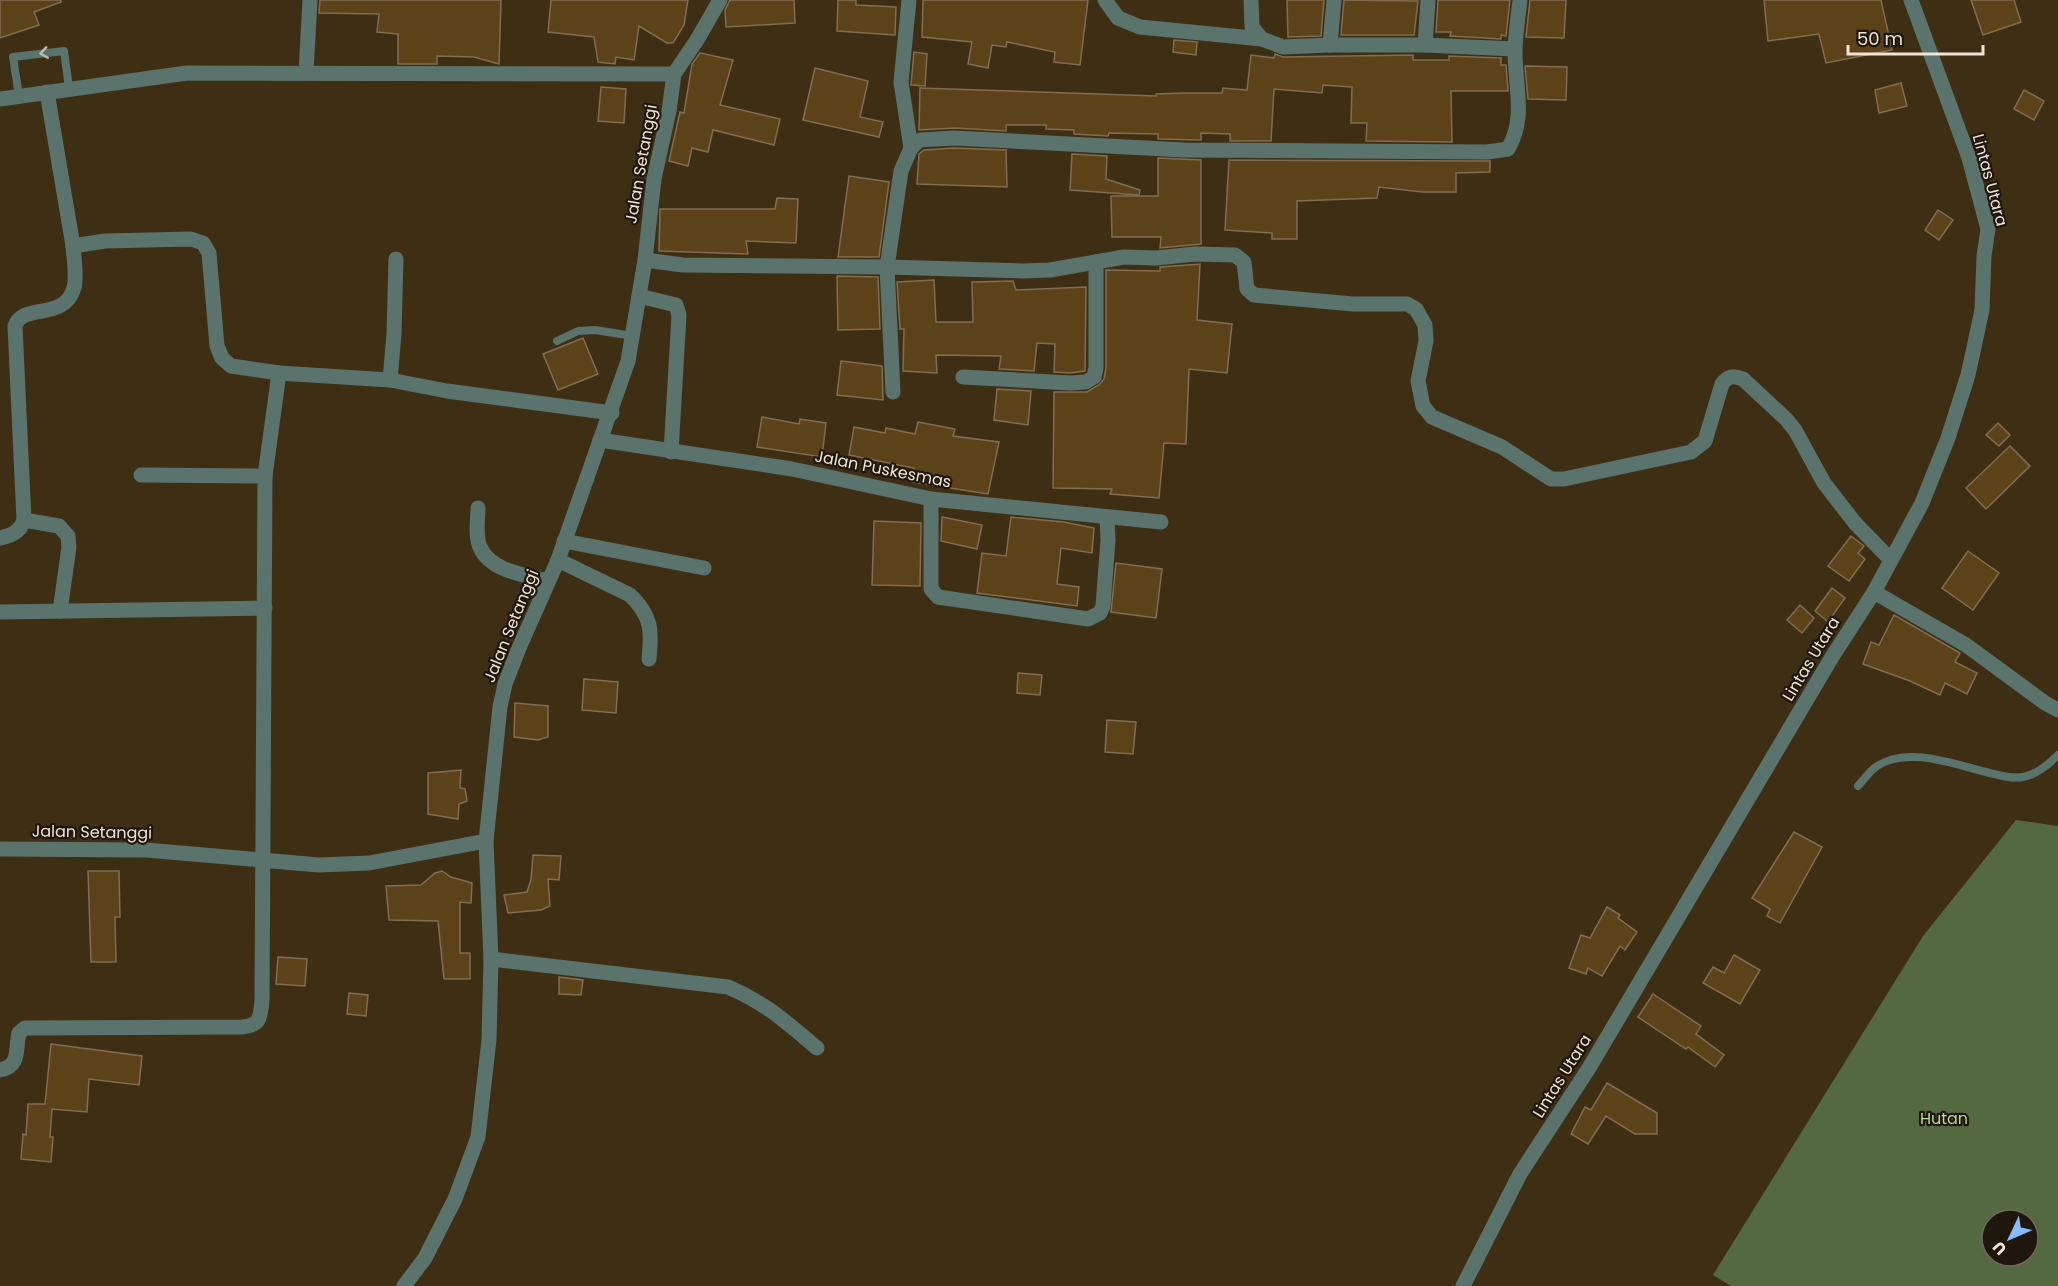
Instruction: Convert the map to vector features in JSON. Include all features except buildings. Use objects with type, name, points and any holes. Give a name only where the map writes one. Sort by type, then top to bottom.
[{"type":"street","points":[[306,72],[310,0]]},
{"type":"street","name":"Jalan Setanggi","points":[[0,849],[146,850],[319,865],[369,863],[486,840],[500,707],[505,684],[547,581],[558,560],[600,440],[612,413],[628,362],[645,260],[654,179],[669,111],[674,74],[720,0]]},
{"type":"street","points":[[909,0],[901,82],[911,148]]},
{"type":"street","points":[[1106,0],[1118,18],[1140,27],[1262,39],[1283,47],[1425,45],[1515,49]]},
{"type":"street","points":[[1251,0],[1252,27],[1262,39]]},
{"type":"street","points":[[1330,45],[1334,0]]},
{"type":"street","points":[[1425,45],[1428,0]]},
{"type":"street","points":[[893,392],[887,267],[901,171],[911,148],[920,140],[954,138],[1184,150],[1487,152],[1508,149],[1515,136],[1519,119],[1515,49],[1520,0]]},
{"type":"street","name":"Lintas Utara","points":[[1463,1286],[1520,1174],[1589,1068],[1832,657],[1874,592],[1922,503],[1947,438],[1968,375],[1982,310],[1984,256],[1988,229],[1968,158],[1911,0]]},
{"type":"street","points":[[0,99],[187,73],[674,74]]},
{"type":"street","points":[[0,538],[13,534],[22,527],[24,520],[15,326],[19,317],[23,315],[49,311],[63,305],[70,298],[75,286],[73,246],[47,92]]},
{"type":"street","points":[[73,246],[105,241],[198,240],[206,247],[209,254],[217,346],[222,358],[231,366],[279,373],[390,380],[447,391],[612,413]]},
{"type":"street","points":[[645,260],[683,266],[887,267],[1023,272],[1050,270],[1124,257],[1234,255],[1244,262],[1247,289],[1254,295],[1353,304],[1407,304],[1416,309],[1425,326],[1426,341],[1418,381],[1423,406],[1432,417],[1503,447],[1551,479],[1557,480],[1637,465],[1691,452],[1705,441],[1722,384],[1727,378],[1735,376],[1743,379],[1790,424],[1824,483],[1855,523],[1891,560]]},
{"type":"street","points":[[390,380],[396,259]]},
{"type":"street","points":[[963,377],[1086,382],[1094,377],[1096,368],[1096,262]]},
{"type":"street","points":[[639,297],[676,305],[679,315],[671,452]]},
{"type":"street","points":[[0,1070],[8,1068],[17,1058],[20,1033],[25,1028],[242,1027],[252,1026],[260,1018],[262,1001],[265,476],[279,373]]},
{"type":"street","name":"Jalan Puskesmas","points":[[600,440],[792,470],[931,499],[1161,522]]},
{"type":"street","points":[[141,475],[265,476]]},
{"type":"street","points":[[931,499],[931,589],[938,597],[1088,619],[1100,613],[1103,606],[1108,540],[1107,518]]},
{"type":"street","points":[[478,508],[479,546],[489,559],[507,569],[547,581]]},
{"type":"street","points":[[24,520],[58,526],[68,536],[69,547],[60,611]]},
{"type":"street","points":[[564,541],[704,568]]},
{"type":"street","points":[[558,560],[630,595],[638,603],[649,622],[652,636],[649,659]]},
{"type":"street","points":[[1874,592],[1966,645],[2058,710]]},
{"type":"street","points":[[0,612],[265,608]]},
{"type":"street","points":[[404,1286],[425,1258],[455,1199],[478,1137],[489,1040],[491,959],[486,840]]},
{"type":"street","points":[[491,959],[728,987],[769,1008],[817,1048]]},
{"type":"lane","points":[[19,96],[13,57],[64,51],[69,88]]},
{"type":"lane","points":[[557,341],[578,332],[595,330],[633,336]]},
{"type":"lane","points":[[1858,786],[1877,766],[1907,757],[2004,776],[2024,777],[2047,766],[2058,755]]},
{"type":"green space","name":"Hutan","points":[[2016,820],[2058,826],[2058,1286],[1731,1286],[1713,1275],[1923,936]]}]
